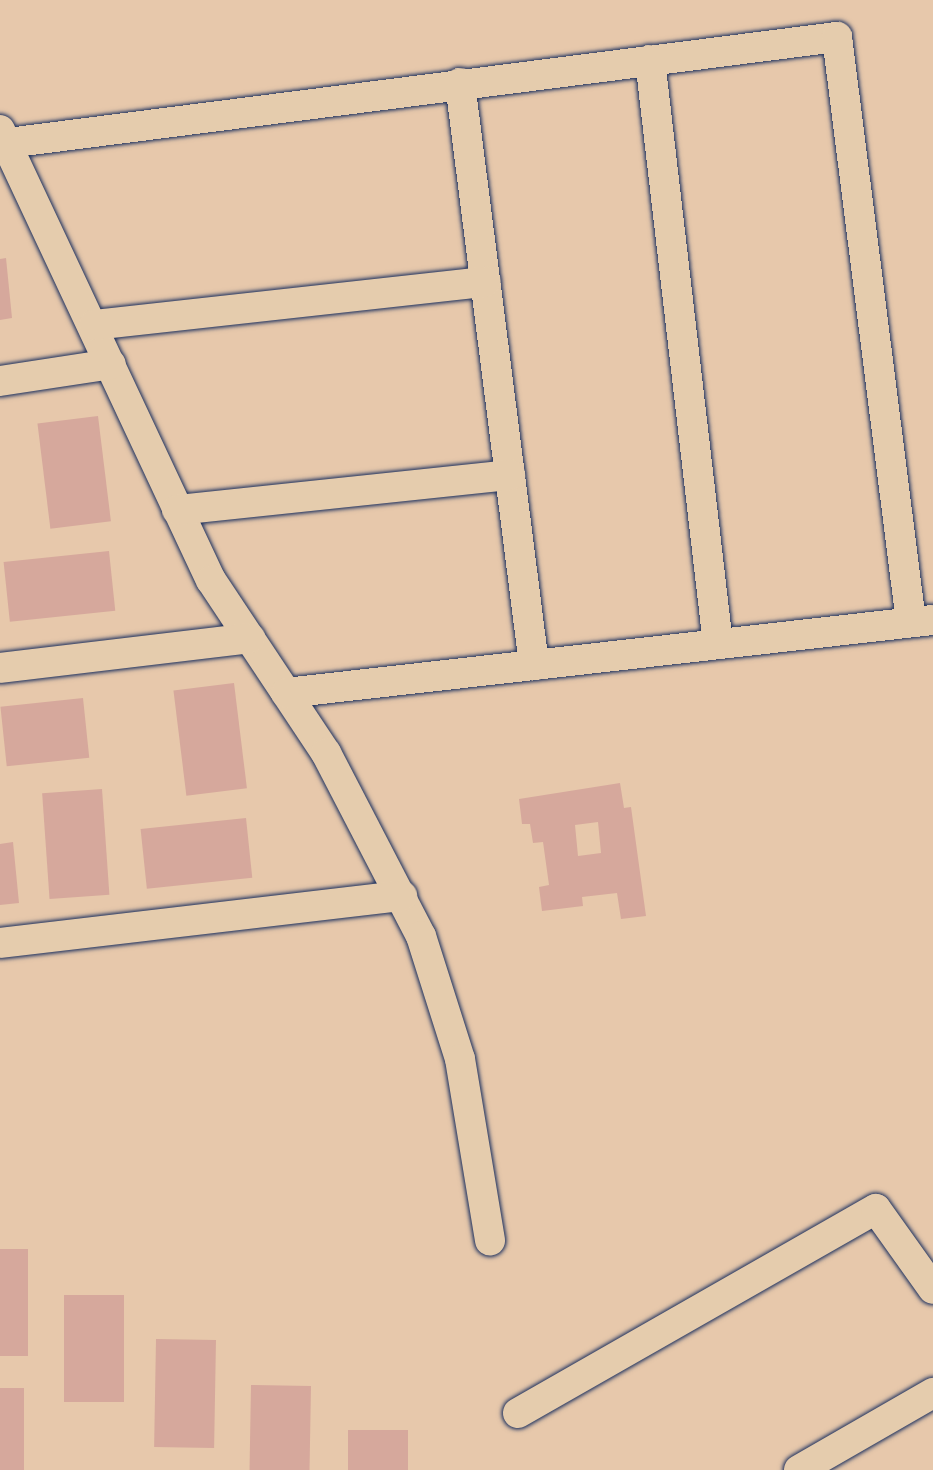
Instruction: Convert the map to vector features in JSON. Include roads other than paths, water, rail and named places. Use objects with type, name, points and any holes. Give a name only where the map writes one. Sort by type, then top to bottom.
[{"type":"street","points":[[286,693],[922,621],[838,37],[3,139],[94,325],[177,510],[250,638],[349,793],[402,896],[438,979],[456,1046],[490,1241]]},
{"type":"street","points":[[650,60],[718,644]]},
{"type":"street","points":[[460,83],[534,665]]},
{"type":"street","points":[[94,325],[486,282]]},
{"type":"street","points":[[0,382],[111,364]]},
{"type":"street","points":[[177,510],[510,476]]},
{"type":"street","points":[[0,668],[250,638]]},
{"type":"street","points":[[0,943],[402,896]]},
{"type":"street","points":[[518,1413],[876,1210],[933,1289]]},
{"type":"street","points":[[813,1467],[933,1393]]}]
